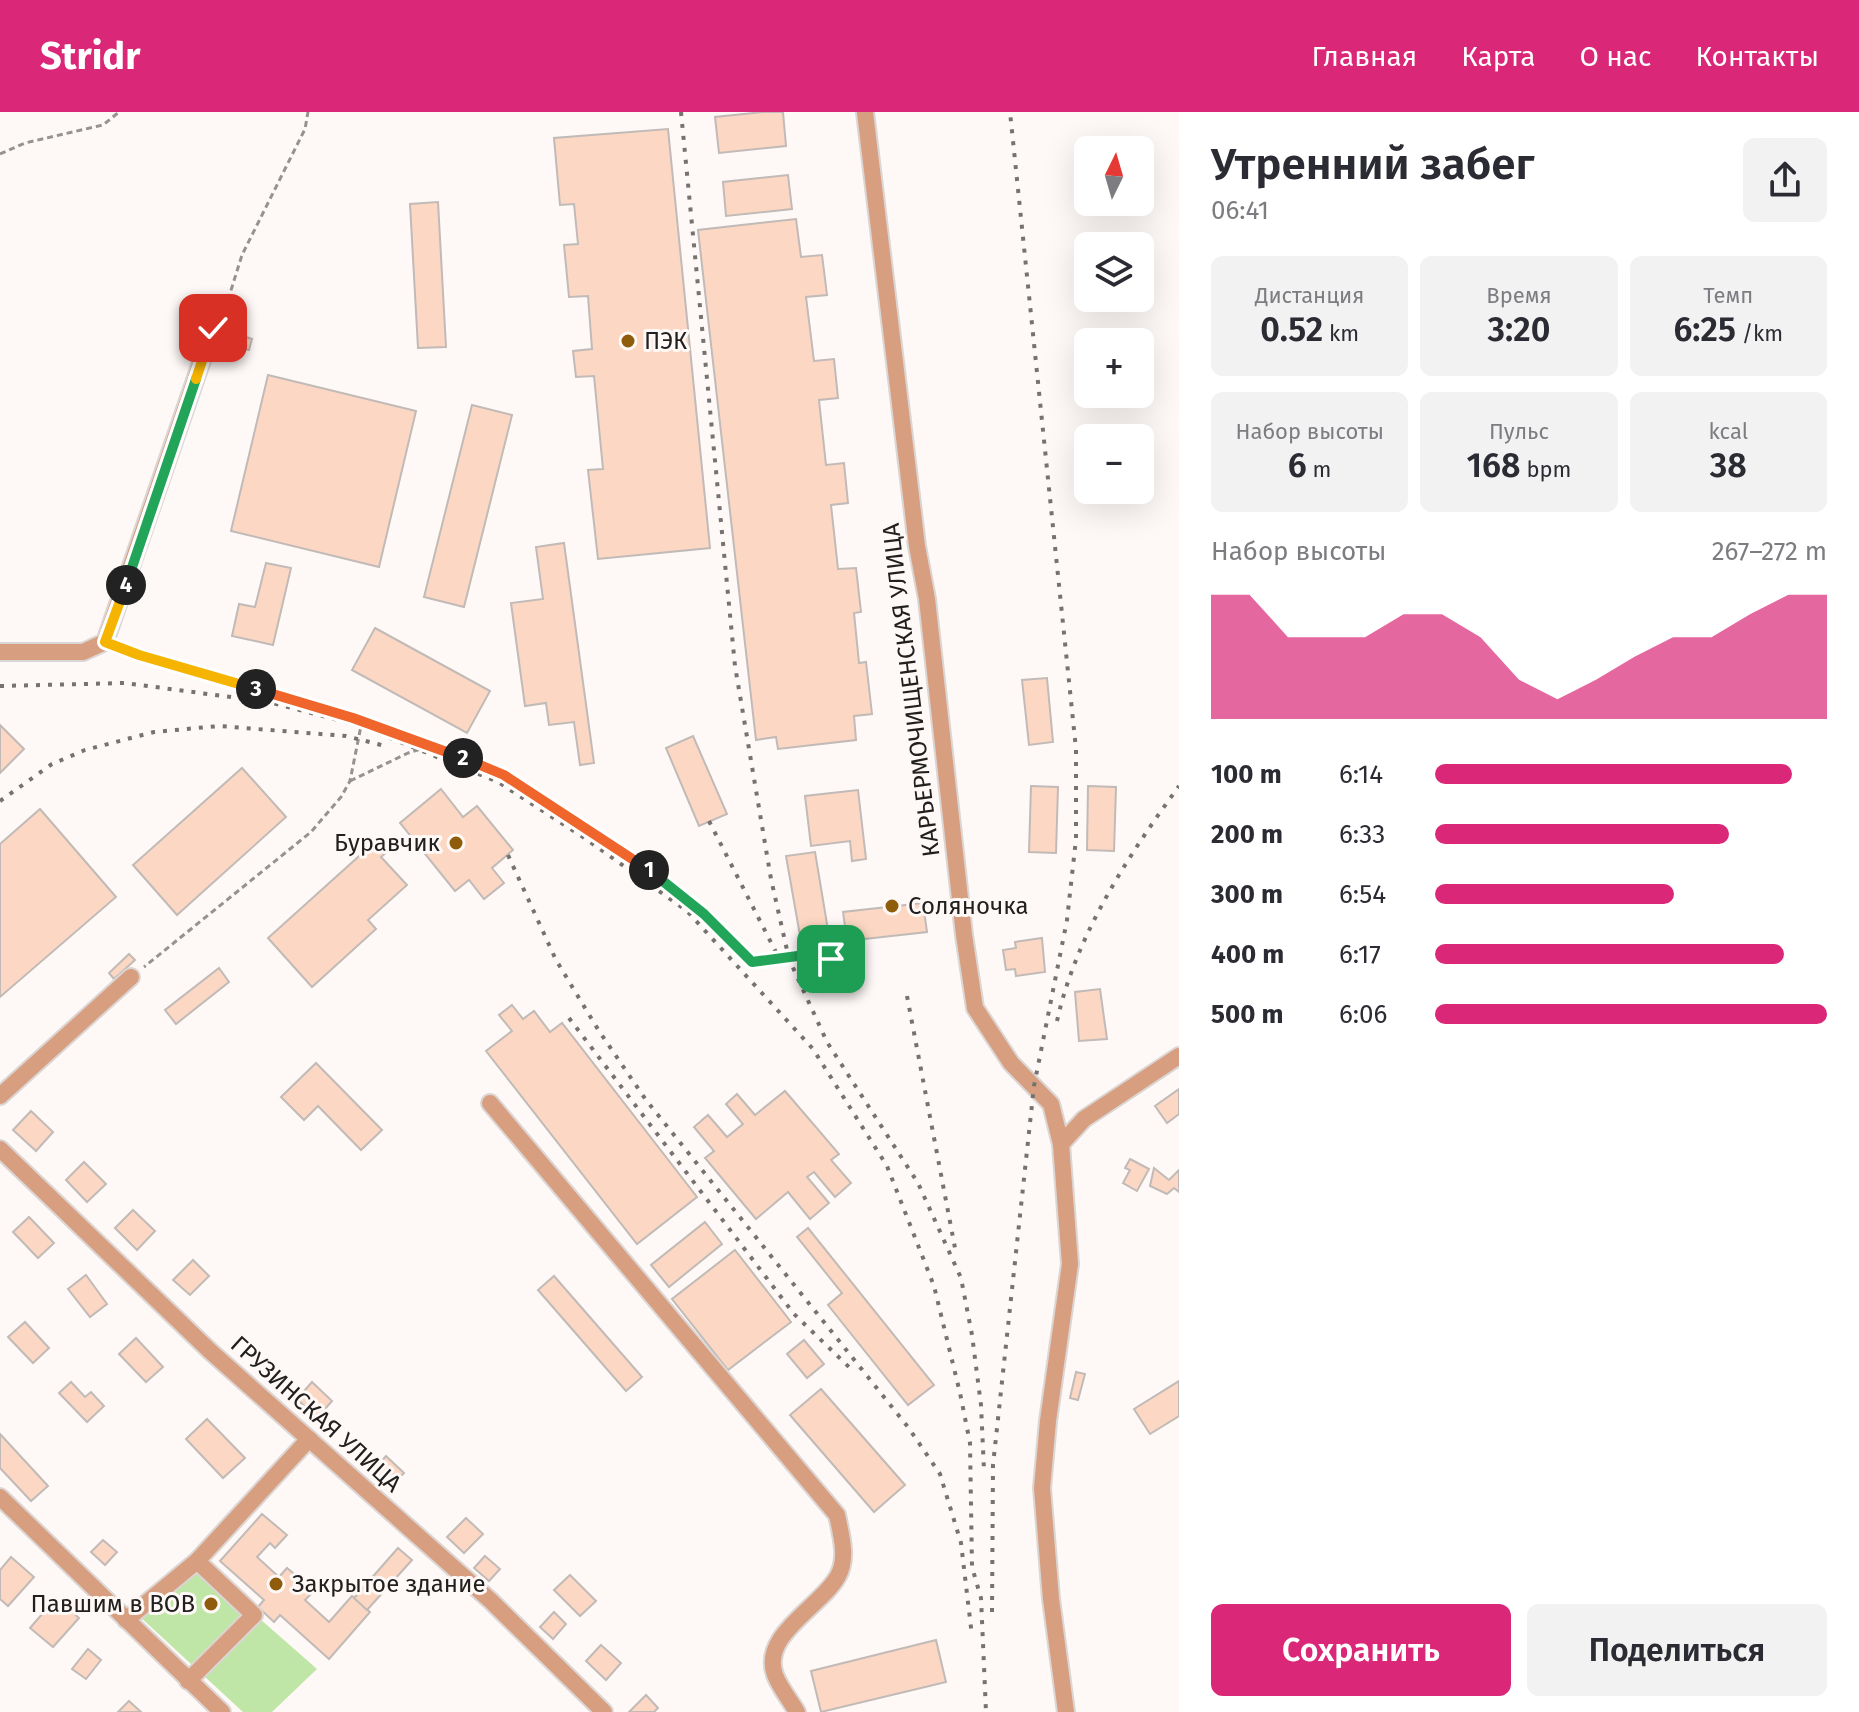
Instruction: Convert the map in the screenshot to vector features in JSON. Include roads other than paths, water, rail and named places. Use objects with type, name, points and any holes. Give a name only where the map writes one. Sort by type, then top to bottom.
[{"type":"street","name":"КАРЬЕРМОЧИЩЕНСКАЯ УЛИЦА","points":[[865,112],[975,1008],[1011,1063],[1051,1104],[1061,1144],[1070,1264],[1042,1488],[1051,1599],[1066,1712]]},
{"type":"street","points":[[0,652],[83,652],[105,642],[217,325]]},
{"type":"street","points":[[0,1096],[131,977]]},
{"type":"street","points":[[1061,1144],[1084,1119],[1179,1056]]},
{"type":"street","points":[[490,1103],[837,1515],[843,1547],[840,1574],[818,1603],[788,1627],[775,1653],[773,1672],[797,1712]]},
{"type":"street","name":"ГРУЗИНСКАЯ УЛИЦА","points":[[0,1149],[210,1351],[491,1601],[604,1712]]},
{"type":"street","points":[[126,1620],[197,1561],[309,1439]]},
{"type":"street","points":[[0,1497],[222,1712]]},
{"type":"street","points":[[188,1681],[254,1615],[197,1561]]},
{"type":"railway","points":[[681,112],[735,666],[771,879],[789,959],[827,1042],[918,1183],[961,1278],[981,1405],[984,1470]]},
{"type":"railway","points":[[992,1612],[993,1465],[1034,1086],[1067,920],[1076,839],[1076,749],[1010,112]]},
{"type":"railway","points":[[0,686],[125,683],[268,702],[361,726],[498,782],[583,837],[687,911],[813,1049],[887,1166],[934,1286],[970,1443],[972,1567],[981,1598],[986,1712]]},
{"type":"railway","points":[[0,801],[52,764],[85,750],[154,732],[219,726],[346,736],[385,746]]},
{"type":"railway","points":[[1057,1021],[1077,958],[1106,898],[1179,786]]},
{"type":"railway","points":[[709,821],[782,964]]},
{"type":"railway","points":[[508,855],[556,960],[646,1100],[908,1427],[940,1474],[961,1543],[972,1636]]},
{"type":"railway","points":[[907,996],[955,1248]]},
{"type":"railway","points":[[569,1018],[794,1314],[851,1369]]},
{"type":"place","name":"ПЭК","points":[[628,341]]},
{"type":"place","name":"Буравчик","points":[[456,843]]},
{"type":"place","name":"Соляночка","points":[[892,906]]},
{"type":"place","name":"Закрытое здание","points":[[276,1584]]},
{"type":"place","name":"Павшим в ВОВ","points":[[211,1604]]}]
